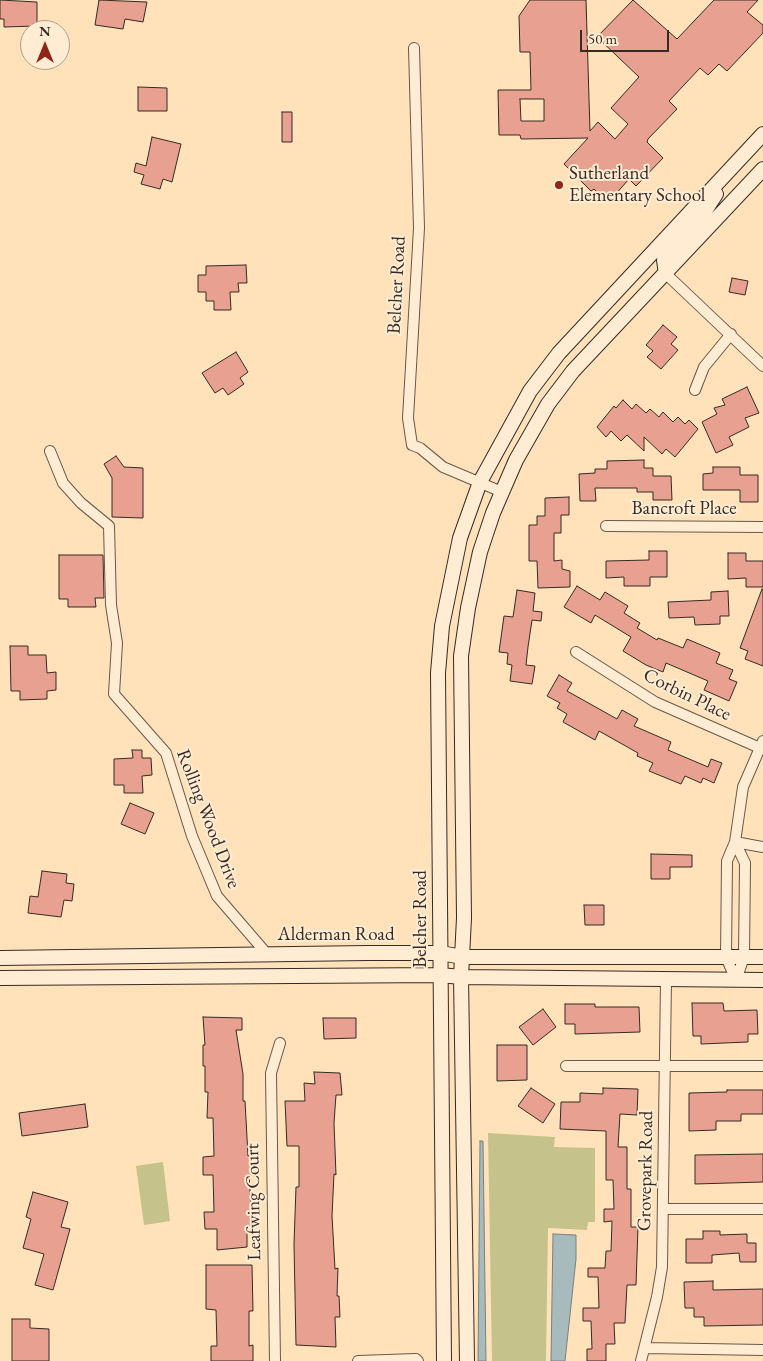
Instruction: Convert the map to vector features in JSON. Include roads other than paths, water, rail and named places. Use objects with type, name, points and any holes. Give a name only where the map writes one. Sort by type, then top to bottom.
[{"type":"main road","name":"Belcher Road","points":[[444,1361],[438,708],[442,626],[460,538],[480,482],[530,391],[559,353],[763,134]]},
{"type":"main road","points":[[467,1361],[461,977],[462,656],[468,608],[480,552],[516,460],[548,404],[573,371],[763,169]]},
{"type":"main road","points":[[666,274],[664,260],[667,254],[705,211],[718,192],[726,173]]},
{"type":"main road","points":[[530,391],[548,404]]},
{"type":"main road","name":"Alderman Road","points":[[0,958],[267,954],[441,954],[462,957],[763,957]]},
{"type":"main road","points":[[0,978],[440,975],[461,977],[763,980]]},
{"type":"street","name":"Belcher Road","points":[[414,48],[419,228],[408,418],[412,446],[420,448],[443,467],[502,492]]},
{"type":"street","points":[[666,274],[763,366]]},
{"type":"street","points":[[695,390],[704,368],[731,334]]},
{"type":"street","name":"Rolling Wood Drive","points":[[50,451],[63,483],[81,503],[109,526],[110,605],[117,643],[114,694],[166,752],[192,836],[217,896],[267,954]]},
{"type":"street","name":"Bancroft Place","points":[[606,526],[763,527]]},
{"type":"street","name":"Corbin Place","points":[[576,652],[655,702],[761,745]]},
{"type":"street","points":[[736,980],[726,957],[727,861],[735,842],[743,786],[761,745]]},
{"type":"street","points":[[735,842],[763,847]]},
{"type":"street","points":[[735,842],[745,863],[744,957],[736,980]]},
{"type":"street","name":"Grovepark Road","points":[[641,1361],[658,1297],[662,1266],[666,980]]},
{"type":"street","name":"Leafwing Court","points":[[275,1361],[271,1074],[280,1043]]},
{"type":"street","points":[[566,1066],[763,1066]]},
{"type":"street","points":[[663,1210],[763,1210]]},
{"type":"street","points":[[645,1348],[763,1350]]},
{"type":"street","points":[[358,1361],[416,1359],[418,1361]]},
{"type":"place","name":"Sutherland Elementary School","points":[[559,185]]}]
